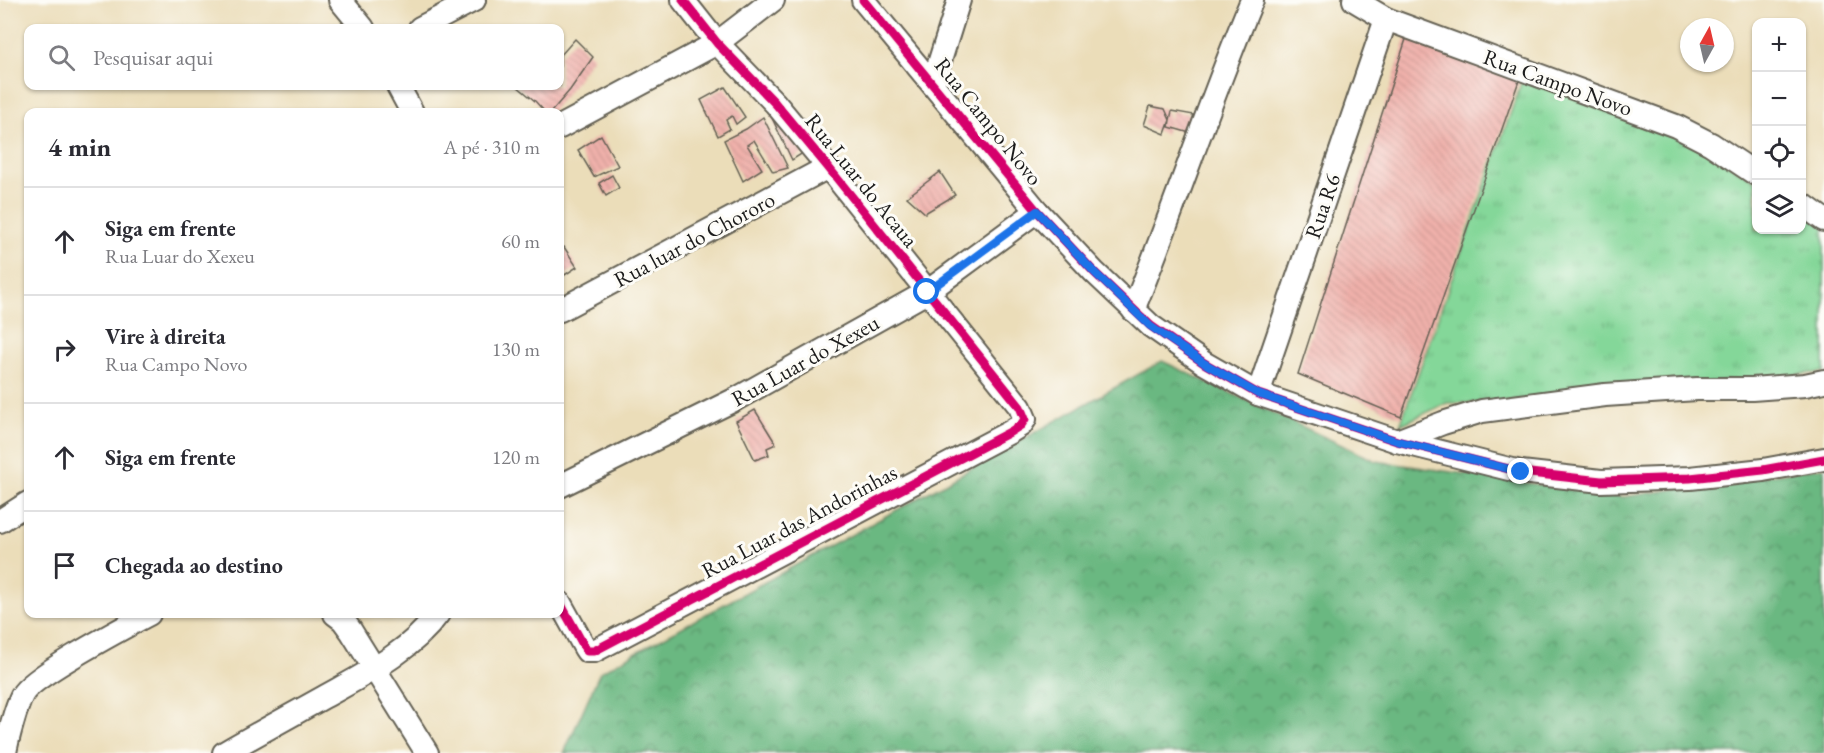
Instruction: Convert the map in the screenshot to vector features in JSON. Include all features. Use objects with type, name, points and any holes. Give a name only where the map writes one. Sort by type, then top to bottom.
[{"type":"street","points":[[340,0],[360,24]]},
{"type":"street","points":[[428,24],[474,0]]},
{"type":"street","name":"Rua Luar do Acaua","points":[[683,0],[717,43],[775,104],[828,167],[1020,407],[1025,419]]},
{"type":"street","points":[[564,126],[717,43],[773,0]]},
{"type":"street","name":"Rua Campo Novo","points":[[863,0],[933,82],[1037,211],[1094,272],[1150,326],[1204,363],[1258,394],[1397,441],[1521,472],[1601,481],[1690,478],[1763,470],[1824,459]]},
{"type":"street","points":[[933,82],[959,0]]},
{"type":"street","points":[[1133,310],[1228,56],[1252,0]]},
{"type":"street","name":"Rua Campo Novo","points":[[1362,2],[1386,19],[1677,126],[1711,144],[1752,171]]},
{"type":"street","name":"Rua R6","points":[[1258,394],[1386,19]]},
{"type":"street","points":[[400,90],[410,108]]},
{"type":"street","name":"Rua luar do Chororo","points":[[564,308],[828,167]]},
{"type":"street","points":[[1806,207],[1824,220]]},
{"type":"street","name":"Rua Luar do Xexeu","points":[[564,484],[736,399],[927,292],[1037,211]]},
{"type":"street","points":[[1397,441],[1482,411],[1605,395],[1697,389],[1752,389],[1805,385],[1824,381]]},
{"type":"street","name":"Rua Luar das Andorinhas","points":[[564,610],[587,651],[594,651],[1010,432],[1021,425],[1025,419]]},
{"type":"street","points":[[0,521],[24,506]]},
{"type":"street","points":[[0,750],[6,753],[22,694],[32,684],[50,671],[142,618]]},
{"type":"street","points":[[340,618],[375,668],[427,753]]},
{"type":"street","points":[[224,753],[375,668],[404,649],[435,618]]},
{"type":"green space","points":[[1523,78],[1673,131],[1752,179],[1752,234],[1806,234],[1806,215],[1824,227],[1824,372],[1486,403],[1447,403],[1400,425]]},
{"type":"green space","points":[[1162,361],[1376,461],[1623,497],[1824,467],[1824,753],[564,753],[600,672],[906,505]]},
{"type":"building","points":[[1408,33],[1522,72],[1401,417],[1298,374]]},
{"type":"building","points":[[575,39],[593,57],[554,108],[541,108],[522,90],[564,90],[564,51]]},
{"type":"building","points":[[725,87],[745,117],[736,124],[732,116],[726,120],[730,129],[718,136],[701,100]]},
{"type":"building","points":[[1150,106],[1165,109],[1170,120],[1165,134],[1144,125]]},
{"type":"building","points":[[780,111],[806,151],[792,160],[771,116]]},
{"type":"building","points":[[1172,111],[1194,115],[1190,133],[1169,127]]},
{"type":"building","points":[[763,117],[788,168],[773,172],[754,140],[747,145],[762,169],[743,181],[724,140]]},
{"type":"building","points":[[601,135],[618,166],[594,177],[578,150]]},
{"type":"building","points":[[940,172],[955,195],[925,213],[907,197]]},
{"type":"building","points":[[612,175],[619,188],[606,196],[599,183]]},
{"type":"building","points":[[564,247],[577,267],[564,275]]},
{"type":"building","points":[[755,410],[776,444],[767,448],[769,455],[755,460],[736,421]]},
{"type":"cycle path","points":[[564,610],[587,651],[594,651],[1010,432],[1021,425],[1025,419],[1020,407],[828,167],[775,103],[717,43],[683,0]]},
{"type":"cycle path","points":[[863,0],[1037,211],[1094,272],[1151,326],[1204,363],[1258,394],[1397,441],[1521,472],[1601,481],[1690,478],[1763,470],[1824,459]]},
{"type":"route","points":[[927,292],[1037,211],[1094,272],[1150,326],[1204,363],[1258,394],[1397,441],[1521,472]]}]
